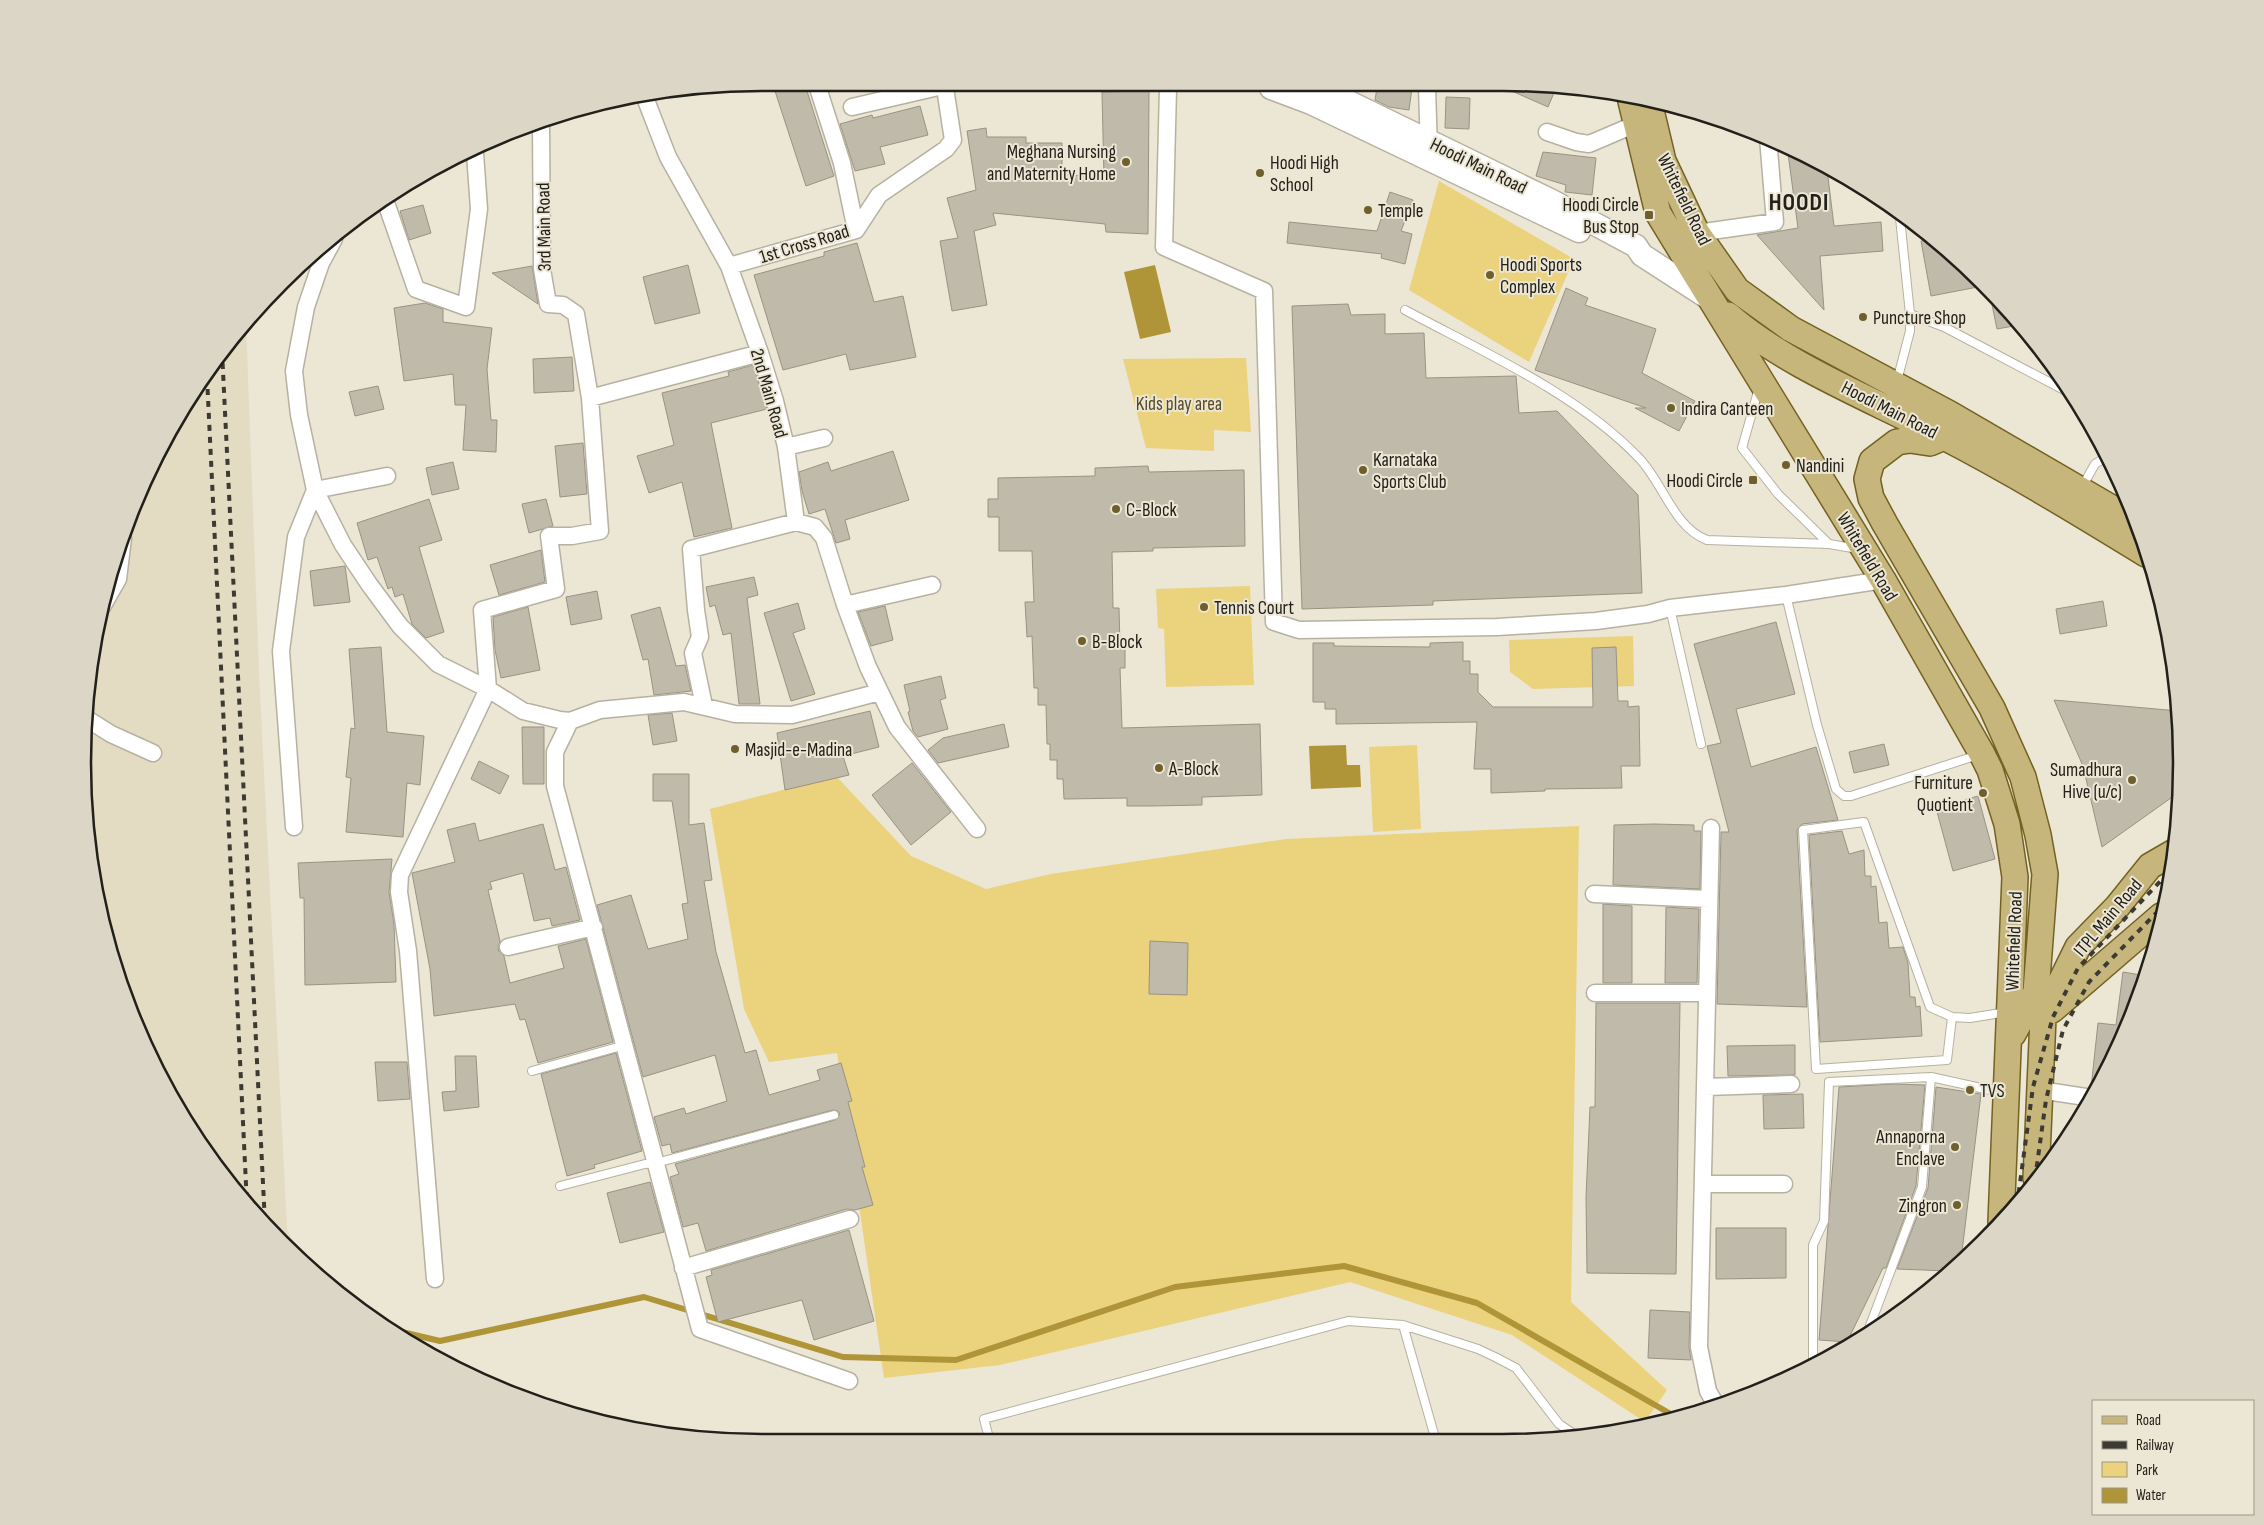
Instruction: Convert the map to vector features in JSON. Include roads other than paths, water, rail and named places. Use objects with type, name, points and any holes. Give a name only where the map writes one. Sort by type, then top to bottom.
[{"type":"main road","points":[[1278,91],[1429,150]]},
{"type":"main road","name":"Hoodi Main Road","points":[[1325,91],[1429,150],[1552,201],[1639,251],[1710,298],[1747,332],[1775,349],[1944,437],[2138,549]]},
{"type":"main road","name":"Whitefield Road","points":[[1631,104],[1658,213],[1762,379],[1883,580],[1990,770],[2007,824],[2015,877],[2002,1210]]},
{"type":"main road","name":"Whitefield Road","points":[[1650,108],[1663,161],[1697,234],[1737,290]]},
{"type":"main road","name":"Hoodi Main Road","points":[[1737,290],[1791,329],[1896,385],[2082,489],[2126,516]]},
{"type":"main road","name":"Whitefield Road","points":[[1944,437],[1930,443],[1910,440],[1897,442],[1872,461],[1867,479],[1871,498],[1992,708],[2023,777],[2038,835],[2045,874],[2036,992],[2008,1042]]},
{"type":"main road","name":"ITPL Main Road","points":[[2043,1018],[2078,947],[2116,907],[2150,866],[2166,857]]},
{"type":"main road","name":"ITPL Main Road","points":[[2043,1018],[2153,923]]},
{"type":"main road","points":[[2036,1168],[2043,1018]]},
{"type":"street","name":"1st Cross Road","points":[[729,266],[856,230],[842,163],[819,91]]},
{"type":"street","points":[[852,107],[921,91]]},
{"type":"street","points":[[856,230],[878,195],[946,149],[953,140],[945,91]]},
{"type":"street","points":[[1168,91],[1164,247],[1264,291],[1274,622],[1299,630],[1497,627],[1596,621],[1648,614],[1670,608],[1786,595],[1883,580]]},
{"type":"street","points":[[1427,91],[1429,150]]},
{"type":"street","name":"2nd Main Road","points":[[647,102],[668,157],[729,266],[760,353],[775,401],[786,447],[796,522]]},
{"type":"street","points":[[1547,132],[1576,142],[1589,144],[1636,124]]},
{"type":"street","name":"3rd Main Road","points":[[541,129],[542,269],[548,304],[563,304],[576,314],[590,398]]},
{"type":"street","points":[[1697,234],[1775,222],[1772,148]]},
{"type":"street","points":[[387,206],[416,289],[466,307],[479,209],[475,156]]},
{"type":"street","points":[[327,252],[321,263],[306,307],[294,371],[299,415],[316,490],[343,545],[400,626],[438,664],[488,689],[523,711],[570,720],[600,710],[684,702],[735,714],[792,715],[880,692]]},
{"type":"street","points":[[435,1279],[408,951],[399,892],[400,875],[488,689],[482,610],[556,589],[549,536],[572,536],[600,531],[590,398],[760,353]]},
{"type":"street","points":[[786,447],[824,438]]},
{"type":"street","points":[[316,490],[388,476]]},
{"type":"street","points":[[294,827],[281,651],[296,537],[316,490]]},
{"type":"street","points":[[704,706],[693,653],[700,637],[691,549],[796,522],[815,527],[824,538],[845,605],[880,692],[897,727],[977,829]]},
{"type":"street","points":[[845,605],[932,585]]},
{"type":"street","points":[[570,720],[555,752],[555,786],[700,1329],[849,1381]]},
{"type":"street","points":[[93,722],[111,734],[153,753]]},
{"type":"street","points":[[1711,828],[1699,1347],[1708,1392],[1713,1399]]},
{"type":"street","points":[[1594,894],[1708,899]]},
{"type":"street","points":[[508,947],[594,927]]},
{"type":"street","points":[[1595,993],[1707,993]]},
{"type":"street","points":[[1706,1087],[1791,1084]]},
{"type":"street","points":[[2040,1090],[2084,1097]]},
{"type":"street","points":[[1703,1184],[1784,1184]]},
{"type":"street","points":[[683,1268],[850,1219]]},
{"type":"lane","points":[[1896,385],[1910,331],[1901,223]]},
{"type":"lane","points":[[1405,310],[1582,408],[1621,439],[1642,460],[1686,526],[1696,536],[1707,540],[1829,544],[1865,550]]},
{"type":"lane","points":[[1910,314],[1944,327],[2057,386]]},
{"type":"lane","points":[[1762,379],[1742,448],[1778,494],[1829,544]]},
{"type":"lane","points":[[2082,489],[2095,464],[2101,460]]},
{"type":"lane","points":[[1786,595],[1817,725],[1834,784],[1840,793],[1851,796],[1982,754]]},
{"type":"lane","points":[[1670,608],[1701,744]]},
{"type":"lane","points":[[1952,1017],[1947,1060],[1816,1069],[1803,830],[1864,822],[1930,1007],[1952,1017],[1970,1018],[2011,1012]]},
{"type":"lane","points":[[532,1071],[625,1045]]},
{"type":"lane","points":[[1814,1356],[1813,1244],[1824,1221],[1829,1082],[1931,1077],[1990,1090],[2008,1086]]},
{"type":"lane","points":[[1871,1323],[1922,1187],[1931,1077]]},
{"type":"lane","points":[[560,1186],[645,1164],[656,1163],[834,1115]]},
{"type":"lane","points":[[988,1434],[984,1419],[1348,1321],[1403,1325],[1478,1349],[1516,1368],[1559,1424],[1568,1430]]},
{"type":"lane","points":[[1403,1325],[1434,1434]]},
{"type":"water","points":[[1155,265],[1171,332],[1140,339],[1124,272]]},
{"type":"water","points":[[1346,745],[1347,765],[1360,765],[1361,787],[1311,789],[1309,746]]},
{"type":"waterway","points":[[411,1334],[440,1341],[644,1297],[843,1357],[956,1360],[1175,1287],[1344,1266],[1477,1303],[1668,1413]]},
{"type":"railway","points":[[223,364],[264,1212]]},
{"type":"railway","points":[[207,385],[246,1191]]},
{"type":"railway","points":[[2019,1189],[2033,1087],[2053,1017],[2078,968],[2162,879]]},
{"type":"railway","points":[[2037,1167],[2046,1100],[2063,1030],[2089,982],[2155,914]]},
{"type":"place","name":"Meghana Nursing and Maternity Home","points":[[1126,162]]},
{"type":"place","name":"Hoodi High School","points":[[1260,173]]},
{"type":"place","name":"Temple","points":[[1368,210]]},
{"type":"place","name":"Hoodi Circle Bus Stop","points":[[1649,215]]},
{"type":"place","name":"Hoodi Sports Complex","points":[[1490,275]]},
{"type":"place","name":"Puncture Shop","points":[[1863,317]]},
{"type":"place","name":"Indira Canteen","points":[[1671,408]]},
{"type":"place","name":"Nandini","points":[[1786,465]]},
{"type":"place","name":"Karnataka Sports Club","points":[[1363,470]]},
{"type":"place","name":"Hoodi Circle","points":[[1753,480]]},
{"type":"place","name":"C-Block","points":[[1116,509]]},
{"type":"place","name":"Tennis Court","points":[[1204,607]]},
{"type":"place","name":"B-Block","points":[[1082,641]]},
{"type":"place","name":"Masjid-e-Madina","points":[[735,749]]},
{"type":"place","name":"A-Block","points":[[1159,768]]},
{"type":"place","name":"Sumadhura Hive (u/c)","points":[[2132,780]]},
{"type":"place","name":"Furniture Quotient","points":[[1983,793]]},
{"type":"place","name":"TVS","points":[[1970,1090]]},
{"type":"place","name":"Annaporna Enclave","points":[[1955,1147]]},
{"type":"place","name":"Zingron","points":[[1957,1205]]},
{"type":"district","name":"HOODI","points":[[1799,202]]},
{"type":"park label","name":"Kids play area","points":[[1179,403]]}]
